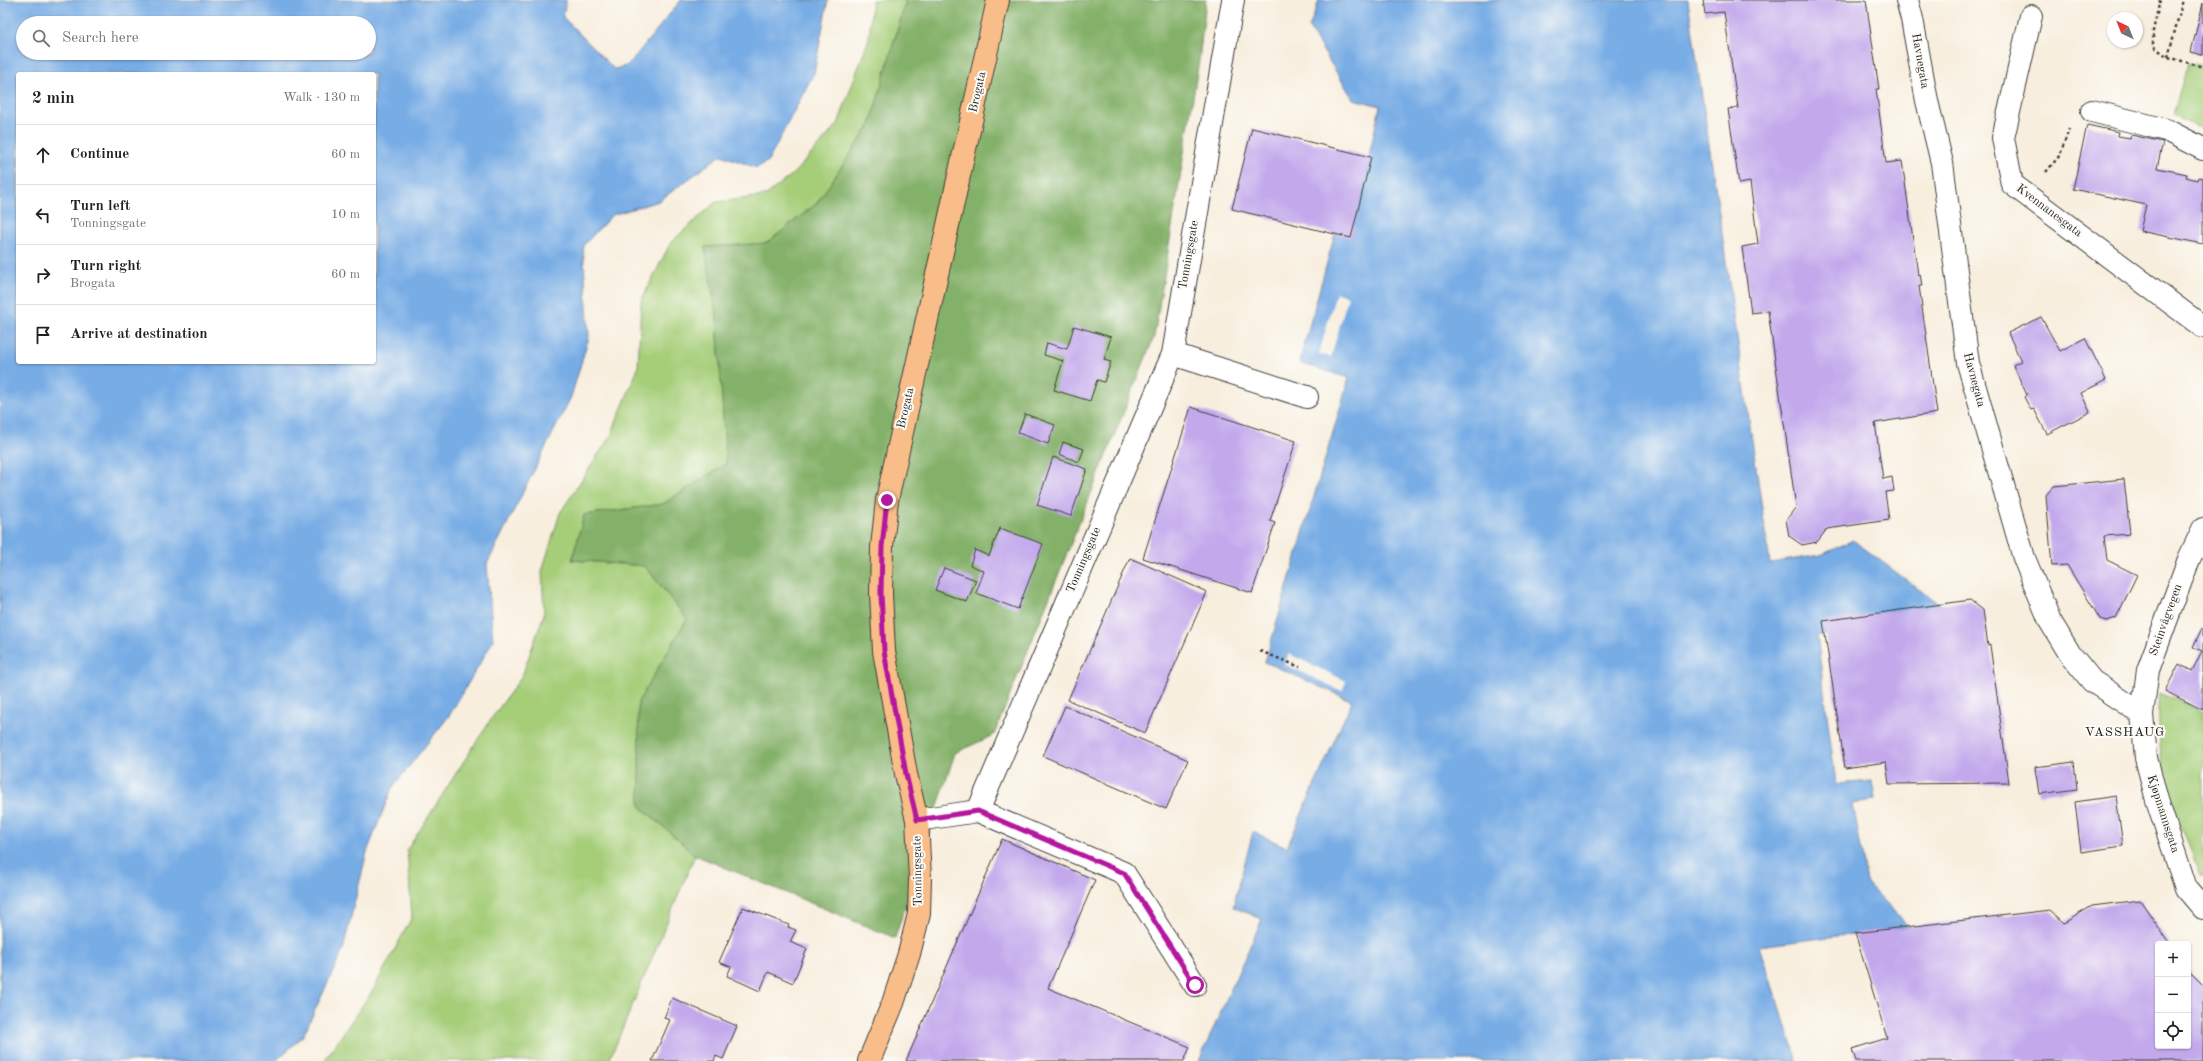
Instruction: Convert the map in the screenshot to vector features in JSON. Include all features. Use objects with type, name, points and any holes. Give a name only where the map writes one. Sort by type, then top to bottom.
[{"type":"main road","name":"Brogata","points":[[917,820],[906,774],[884,651],[881,594],[882,547],[887,500],[894,464],[998,0]]},
{"type":"main road","name":"Tonningsgate","points":[[869,1061],[893,1003],[909,954],[919,914],[920,878],[917,820]]},
{"type":"street","name":"Tonningsgate","points":[[917,820],[978,811],[1173,354],[1233,0]]},
{"type":"street","name":"Havnegata","points":[[1907,0],[1912,19],[1926,101],[1942,163],[1968,363],[2024,558],[2050,621],[2070,654],[2092,681],[2142,714]]},
{"type":"street","name":"Kvennanesgata","points":[[2030,16],[2003,138],[2012,184],[2203,328]]},
{"type":"street","points":[[2092,111],[2166,130],[2203,149]]},
{"type":"street","points":[[1173,354],[1306,397]]},
{"type":"street","name":"Steinvågvegen","points":[[2142,714],[2148,670],[2189,560],[2203,529]]},
{"type":"street","name":"Kjøpmannsgata","points":[[2142,714],[2146,758],[2157,800],[2186,888],[2203,908]]},
{"type":"street","points":[[978,811],[1124,873],[1195,985]]},
{"type":"path","points":[[2160,0],[2152,42],[2153,46],[2168,57],[2203,67]]},
{"type":"path","points":[[2168,57],[2183,0]]},
{"type":"path","points":[[2042,178],[2060,155],[2070,125]]},
{"type":"path","points":[[1260,651],[1300,667]]},
{"type":"green space","points":[[872,0],[906,0],[870,125],[817,203],[767,243],[705,248],[717,318],[726,464],[663,504],[584,515],[572,560],[645,566],[687,619],[638,702],[640,806],[695,855],[609,1061],[324,1061],[373,990],[412,917],[407,850],[489,722],[522,676],[544,614],[542,571],[560,513],[611,435],[638,368],[641,301],[671,242],[716,202],[765,196],[794,173],[838,124],[869,38]]},
{"type":"green space","points":[[906,0],[1206,0],[1199,61],[1154,337],[994,735],[955,753],[895,938],[695,855],[640,806],[638,702],[687,619],[645,566],[572,560],[584,515],[663,504],[726,464],[717,318],[705,247],[767,243],[817,203],[870,125]]},
{"type":"green space","points":[[2188,63],[2203,66],[2203,130],[2173,114]]},
{"type":"green space","points":[[2160,693],[2203,712],[2203,877],[2199,873],[2170,799],[2167,787],[2160,746]]},
{"type":"water","points":[[0,0],[566,0],[563,17],[614,69],[626,66],[633,59],[681,0],[828,0],[814,73],[768,161],[757,168],[721,155],[659,201],[612,215],[583,246],[589,337],[571,397],[487,564],[493,641],[449,716],[392,788],[367,852],[343,950],[303,1036],[276,1061],[0,1061]]},
{"type":"water","points":[[1319,0],[1688,0],[1770,563],[1821,555],[1853,540],[1948,611],[1817,636],[1836,784],[1872,781],[1875,800],[1853,803],[1867,883],[1909,927],[1759,946],[1797,1061],[1199,1061],[1262,919],[1233,907],[1253,832],[1287,847],[1352,701],[1265,662],[1349,378],[1299,363],[1335,234],[1351,237],[1380,106],[1353,99],[1309,28]]},
{"type":"pier","points":[[1336,293],[1348,296],[1331,357],[1319,354]]},
{"type":"pier","points":[[1289,654],[1346,681],[1342,691],[1284,664]]},
{"type":"building","points":[[1703,0],[1866,0],[1879,89],[1876,89],[1886,163],[1902,161],[1918,275],[1920,274],[1922,286],[1919,286],[1937,413],[1875,423],[1883,479],[1892,477],[1894,491],[1885,492],[1889,520],[1827,529],[1817,542],[1802,545],[1789,536],[1786,520],[1796,507],[1768,311],[1751,313],[1742,247],[1758,244],[1750,182],[1739,184],[1728,109],[1738,108],[1724,12],[1705,14]]},
{"type":"building","points":[[2203,3],[2203,55],[2191,52]]},
{"type":"building","points":[[2087,125],[2119,132],[2118,136],[2130,138],[2131,135],[2163,142],[2157,168],[2187,174],[2186,177],[2197,180],[2198,177],[2203,178],[2203,244],[2140,231],[2146,205],[2073,189]]},
{"type":"building","points":[[1252,128],[1371,157],[1351,238],[1232,209]]},
{"type":"building","points":[[2041,317],[2060,351],[2085,338],[2106,380],[2081,393],[2090,412],[2047,434],[2034,409],[2031,410],[2024,397],[2027,395],[2013,365],[2021,361],[2008,333]]},
{"type":"building","points":[[1074,326],[1111,337],[1104,360],[1111,362],[1104,382],[1097,380],[1090,401],[1054,390],[1063,361],[1044,355],[1047,343],[1067,349]]},
{"type":"building","points":[[1191,407],[1296,441],[1270,521],[1275,523],[1252,593],[1143,558]]},
{"type":"building","points":[[1025,414],[1055,425],[1048,444],[1018,433]]},
{"type":"building","points":[[1063,442],[1084,449],[1079,462],[1059,454]]},
{"type":"building","points":[[1053,457],[1087,469],[1071,516],[1037,505]]},
{"type":"building","points":[[2124,479],[2130,534],[2104,536],[2107,560],[2137,575],[2116,618],[2107,621],[2100,619],[2067,565],[2052,566],[2046,495],[2054,486]]},
{"type":"building","points":[[1000,528],[1043,544],[1018,609],[976,593],[984,571],[970,565],[975,550],[989,556]]},
{"type":"building","points":[[1130,558],[1207,592],[1145,733],[1068,700]]},
{"type":"building","points":[[944,568],[976,580],[967,602],[935,590]]},
{"type":"building","points":[[1970,600],[1983,610],[1988,646],[1990,645],[2009,783],[1889,784],[1886,762],[1845,768],[1823,621]]},
{"type":"building","points":[[2202,628],[2203,710],[2165,691],[2179,664],[2192,671],[2202,651],[2193,647]]},
{"type":"building","points":[[1065,706],[1188,760],[1166,809],[1043,756]]},
{"type":"building","points":[[2074,762],[2077,789],[2039,794],[2035,767]]},
{"type":"building","points":[[2116,796],[2123,846],[2081,852],[2075,802]]},
{"type":"building","points":[[1002,839],[1095,880],[1048,988],[1190,1047],[1184,1061],[906,1061]]},
{"type":"building","points":[[2140,900],[2168,941],[2155,941],[2155,1049],[2191,1049],[2191,973],[2203,985],[2203,1061],[1856,1061],[1852,1049],[1887,1038],[1855,933],[2050,910],[2064,923],[2092,906]]},
{"type":"building","points":[[743,907],[789,925],[788,927],[796,930],[790,942],[807,949],[793,983],[768,972],[760,991],[727,976],[731,967],[719,962]]},
{"type":"building","points":[[672,998],[737,1026],[723,1059],[716,1056],[714,1061],[652,1061],[670,1020],[664,1018]]},
{"type":"district","name":"VASSHAUG","points":[[2125,732]]},
{"type":"route","points":[[887,500],[882,547],[881,594],[884,651],[906,774],[917,820],[978,811],[1124,873],[1195,985]]}]
